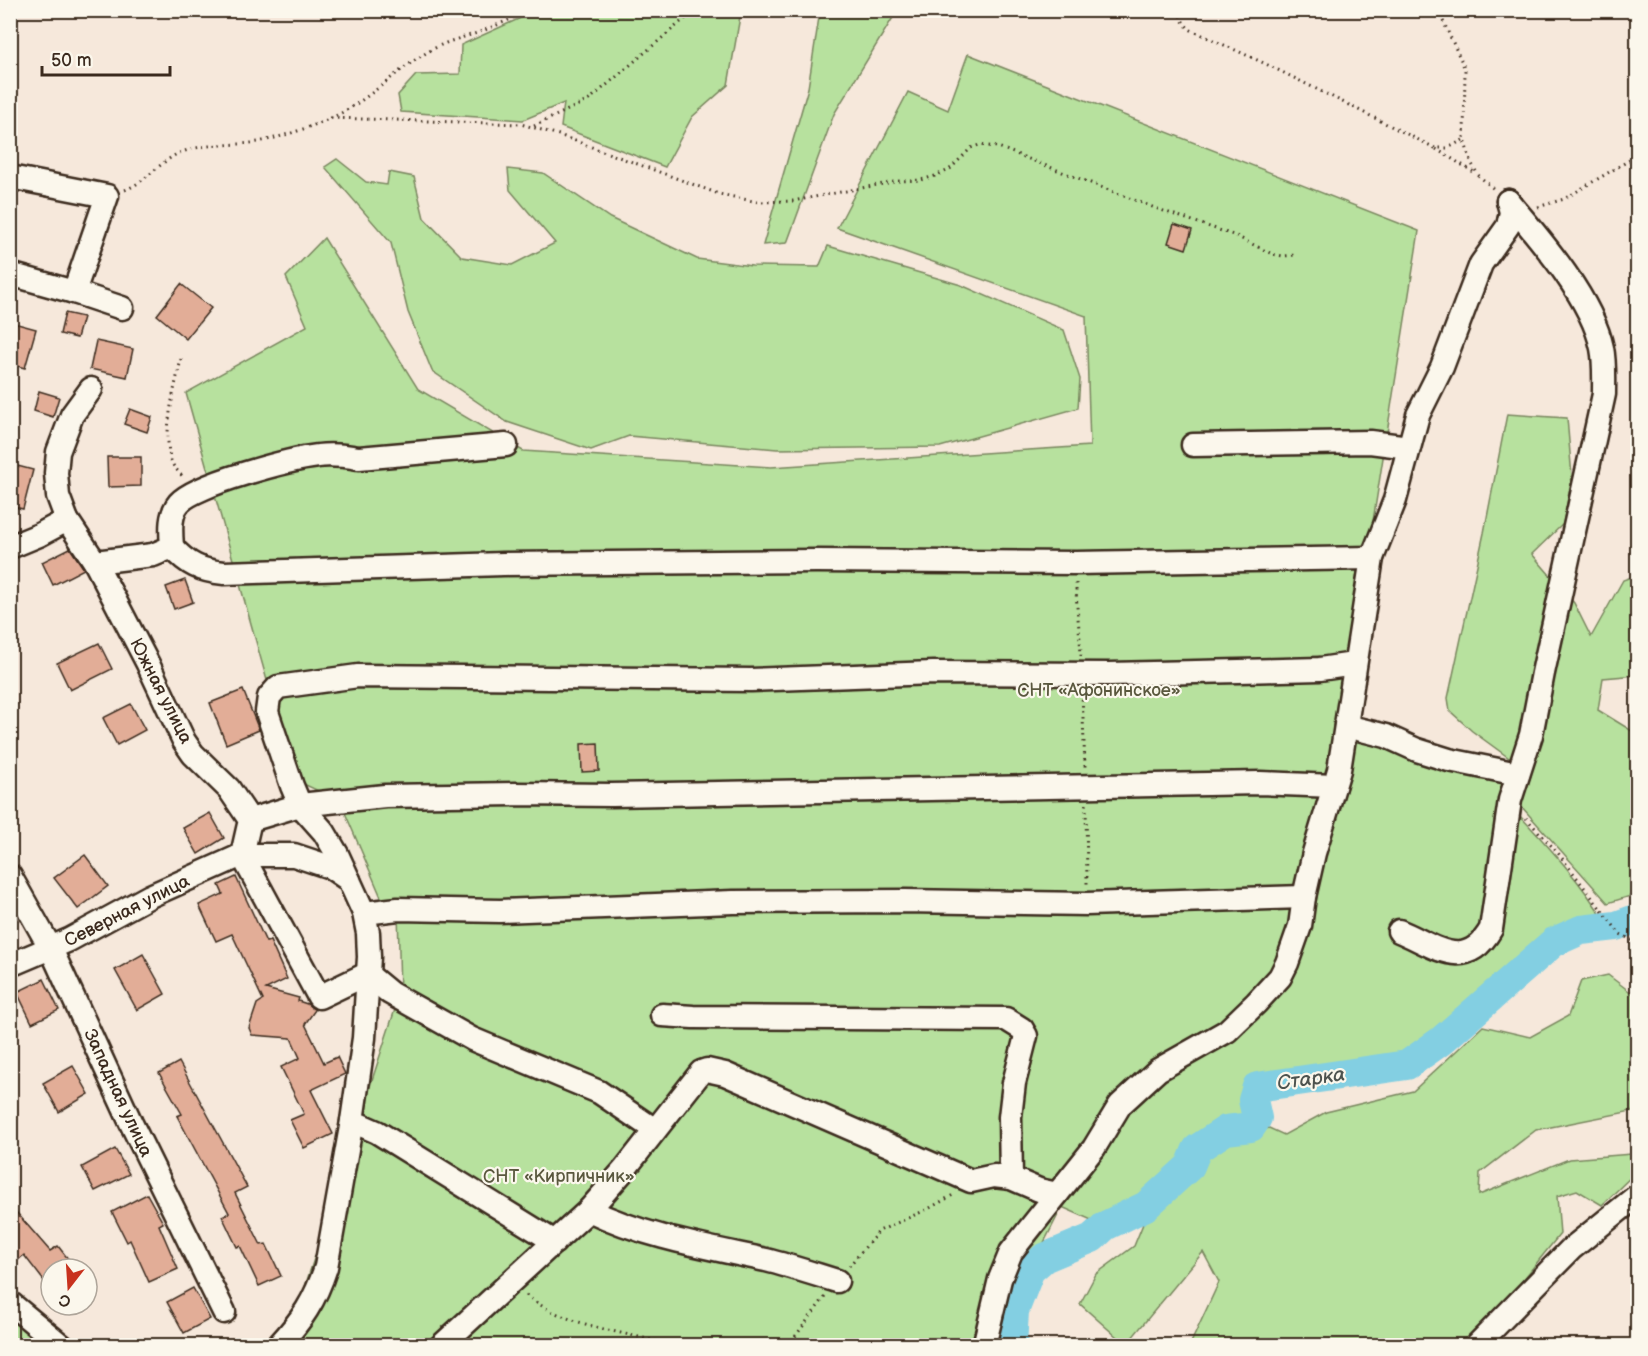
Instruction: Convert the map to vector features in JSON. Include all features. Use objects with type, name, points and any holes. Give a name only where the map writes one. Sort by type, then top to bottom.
[{"type":"street","points":[[10,177],[107,196],[74,292]]},
{"type":"street","points":[[984,1346],[1005,1265],[1011,1252],[1094,1148],[1120,1104],[1165,1066],[1227,1031],[1257,1003],[1280,976],[1287,963],[1300,926],[1314,853],[1339,770],[1372,558],[1395,500],[1418,415],[1442,367],[1481,264],[1508,226],[1511,212],[1508,201]]},
{"type":"street","points":[[1399,930],[1438,949],[1464,954],[1486,938],[1494,918],[1510,800],[1531,735],[1604,394],[1604,370],[1599,338],[1586,309],[1553,258],[1508,201]]},
{"type":"street","points":[[10,274],[122,308]]},
{"type":"street","name":"Южная улица","points":[[91,389],[72,415],[58,452],[56,473],[58,496],[67,520],[95,562],[148,664],[184,741],[193,754],[229,789],[250,820]]},
{"type":"street","points":[[1193,445],[1370,442],[1409,447]]},
{"type":"street","points":[[506,446],[359,458],[342,455],[317,456],[247,472],[186,496],[173,512],[172,547],[182,559],[195,567],[224,573],[538,564],[818,561],[1076,563],[1372,558]]},
{"type":"street","points":[[10,547],[67,520]]},
{"type":"street","points":[[95,562],[153,555],[172,547]]},
{"type":"street","points":[[278,1346],[309,1309],[319,1290],[326,1267],[364,1038],[368,945],[364,913],[350,880],[324,832],[300,805],[267,712],[269,697],[278,687],[358,676],[751,680],[933,673],[1081,674],[1309,669],[1354,664]]},
{"type":"street","points":[[1346,726],[1386,736],[1417,750],[1449,760],[1518,774]]},
{"type":"street","points":[[367,974],[319,997],[242,855],[250,820],[300,805],[385,796],[624,795],[1260,783],[1334,786]]},
{"type":"street","points":[[242,855],[294,855],[330,867],[350,880]]},
{"type":"street","name":"Северная улица","points":[[10,966],[29,956],[51,949],[150,896],[242,855]]},
{"type":"street","name":"Западная улица","points":[[10,876],[51,949],[131,1123],[224,1311]]},
{"type":"street","points":[[364,913],[398,909],[500,910],[733,902],[905,901],[1087,904],[1304,897]]},
{"type":"street","points":[[367,974],[390,993],[472,1039],[599,1092],[655,1130]]},
{"type":"street","points":[[662,1015],[1006,1019],[1022,1029],[1026,1036],[1011,1105],[1011,1178]]},
{"type":"street","points":[[441,1346],[589,1210],[624,1170],[701,1072],[707,1070],[725,1074],[971,1181],[994,1176],[1011,1178],[1039,1190],[1057,1194]]},
{"type":"street","points":[[352,1121],[377,1132],[555,1242]]},
{"type":"street","points":[[1476,1346],[1571,1249],[1638,1195]]},
{"type":"street","points":[[589,1210],[609,1220],[675,1241],[769,1261],[837,1281]]},
{"type":"street","points":[[10,1303],[62,1346]]},
{"type":"path","points":[[107,196],[131,187],[151,175],[169,159],[184,151],[201,147],[257,142],[284,136],[331,118],[360,102],[438,46],[498,25],[530,10]]},
{"type":"path","points":[[532,127],[589,100],[695,10]]},
{"type":"path","points":[[1178,10],[1189,29],[1266,64],[1435,148],[1478,175],[1508,201],[1527,207],[1540,207],[1564,199],[1638,155]]},
{"type":"path","points":[[1438,10],[1466,69],[1464,140],[1478,175]]},
{"type":"path","points":[[331,118],[507,123],[532,127],[719,194],[758,202],[793,201],[899,181],[921,180],[949,170],[971,148],[987,144],[1155,208],[1236,236],[1272,254],[1297,255]]},
{"type":"path","points":[[1435,148],[1448,147],[1464,140]]},
{"type":"path","points":[[181,359],[170,405],[169,447],[172,464],[195,492]]},
{"type":"path","points":[[1076,563],[1076,611],[1080,621],[1086,786],[1087,904]]},
{"type":"path","points":[[1510,800],[1558,853],[1620,933],[1638,944]]},
{"type":"path","points":[[788,1346],[837,1281],[879,1231],[928,1209],[955,1194],[971,1181]]},
{"type":"path","points":[[510,1283],[536,1303],[571,1320],[674,1346]]},
{"type":"green space","points":[[536,11],[741,11],[728,85],[692,117],[665,167],[561,127],[564,103],[523,120],[401,112],[398,95],[416,75],[460,74],[461,45]]},
{"type":"green space","points":[[820,11],[897,11],[834,114],[787,243],[763,245],[808,88]]},
{"type":"green space","points":[[968,54],[1419,231],[1340,729],[1527,771],[1472,731],[1450,711],[1448,698],[1507,414],[1567,418],[1572,477],[1563,524],[1532,554],[1574,603],[1591,637],[1623,580],[1637,575],[1637,675],[1603,678],[1598,710],[1637,734],[1637,894],[1608,903],[1520,805],[1519,815],[1576,880],[1606,923],[1553,934],[1511,972],[1508,972],[1508,982],[1441,1041],[1407,1065],[1257,1087],[1253,1100],[1257,1118],[1251,1127],[1226,1130],[1197,1149],[1190,1166],[1146,1206],[1105,1226],[1062,1207],[992,1345],[286,1345],[400,994],[398,910],[381,897],[340,801],[295,780],[186,393],[307,326],[286,277],[324,238],[418,389],[523,451],[771,467],[1090,446],[1086,316],[837,228],[908,92],[948,110]]},
{"type":"green space","points":[[337,159],[366,182],[387,185],[389,172],[414,177],[424,218],[462,257],[512,265],[555,243],[510,190],[508,169],[543,173],[610,218],[697,259],[752,266],[819,267],[828,246],[961,285],[1064,330],[1080,379],[1078,408],[940,447],[777,449],[629,436],[591,450],[507,422],[432,371],[408,312],[391,243],[325,167]]},
{"type":"green space","points":[[1608,975],[1637,997],[1637,1110],[1536,1130],[1480,1173],[1479,1195],[1569,1159],[1632,1154],[1637,1156],[1637,1171],[1602,1205],[1577,1190],[1557,1196],[1560,1234],[1490,1321],[1464,1345],[1190,1345],[1219,1282],[1203,1252],[1126,1345],[1080,1304],[1096,1274],[1134,1246],[1145,1219],[1199,1171],[1201,1156],[1230,1139],[1269,1128],[1284,1135],[1326,1112],[1413,1091],[1483,1026],[1530,1037],[1568,1016],[1581,981]]},
{"type":"green space","points":[[11,1296],[71,1345],[11,1345]]},
{"type":"building","points":[[1174,224],[1192,230],[1186,249],[1168,243]]},
{"type":"building","points":[[181,284],[211,308],[186,339],[157,315]]},
{"type":"building","points":[[65,313],[83,317],[77,338],[60,334]]},
{"type":"building","points":[[10,322],[36,329],[25,368],[10,364]]},
{"type":"building","points":[[96,341],[133,349],[127,377],[90,369]]},
{"type":"building","points":[[39,391],[59,397],[53,417],[34,411]]},
{"type":"building","points":[[130,409],[152,417],[147,432],[124,424]]},
{"type":"building","points":[[107,457],[141,457],[141,486],[108,487]]},
{"type":"building","points":[[10,464],[33,470],[23,509],[10,506]]},
{"type":"building","points":[[70,548],[84,569],[53,585],[42,562]]},
{"type":"building","points":[[185,580],[193,602],[174,609],[166,587]]},
{"type":"building","points":[[99,643],[112,669],[70,690],[57,663]]},
{"type":"building","points":[[243,690],[259,730],[226,744],[210,703]]},
{"type":"building","points":[[131,704],[145,730],[117,745],[103,718]]},
{"type":"building","points":[[598,743],[599,771],[582,772],[581,744]]},
{"type":"building","points":[[210,813],[224,838],[198,854],[183,828]]},
{"type":"building","points":[[85,855],[108,886],[78,909],[54,878]]},
{"type":"building","points":[[236,877],[266,942],[270,941],[287,979],[266,989],[299,998],[298,1001],[315,1010],[305,1024],[324,1063],[337,1057],[345,1074],[311,1090],[333,1134],[304,1148],[290,1120],[304,1114],[281,1067],[300,1058],[291,1038],[252,1035],[249,1028],[257,1004],[263,1000],[232,934],[216,941],[199,905],[223,894],[219,885]]},
{"type":"building","points":[[143,954],[165,994],[137,1010],[115,970]]},
{"type":"building","points":[[44,979],[59,1010],[32,1023],[17,992]]},
{"type":"building","points":[[179,1062],[247,1187],[235,1193],[261,1245],[266,1244],[281,1276],[259,1286],[240,1246],[237,1247],[222,1216],[229,1213],[177,1116],[182,1114],[159,1073]]},
{"type":"building","points":[[73,1066],[89,1094],[59,1112],[43,1083]]},
{"type":"building","points":[[115,1149],[129,1174],[95,1191],[82,1167]]},
{"type":"building","points":[[147,1194],[163,1223],[159,1225],[178,1269],[149,1282],[130,1240],[127,1242],[112,1212]]},
{"type":"building","points":[[10,1205],[50,1251],[58,1246],[67,1257],[39,1257],[39,1274],[24,1255],[17,1261],[10,1253]]},
{"type":"building","points":[[193,1288],[210,1319],[184,1333],[167,1302]]},
{"type":"waterway","name":"Старка","points":[[1012,1346],[1014,1311],[1030,1270],[1044,1258],[1092,1238],[1105,1226],[1146,1206],[1190,1166],[1197,1149],[1226,1130],[1251,1127],[1257,1118],[1253,1100],[1257,1087],[1407,1065],[1441,1041],[1554,942],[1581,930],[1616,926],[1638,918]]},
{"type":"park label","name":"СНТ «Афонинское»","points":[[1099,690]]},
{"type":"park label","name":"СНТ «Кирпичник»","points":[[559,1176]]}]
